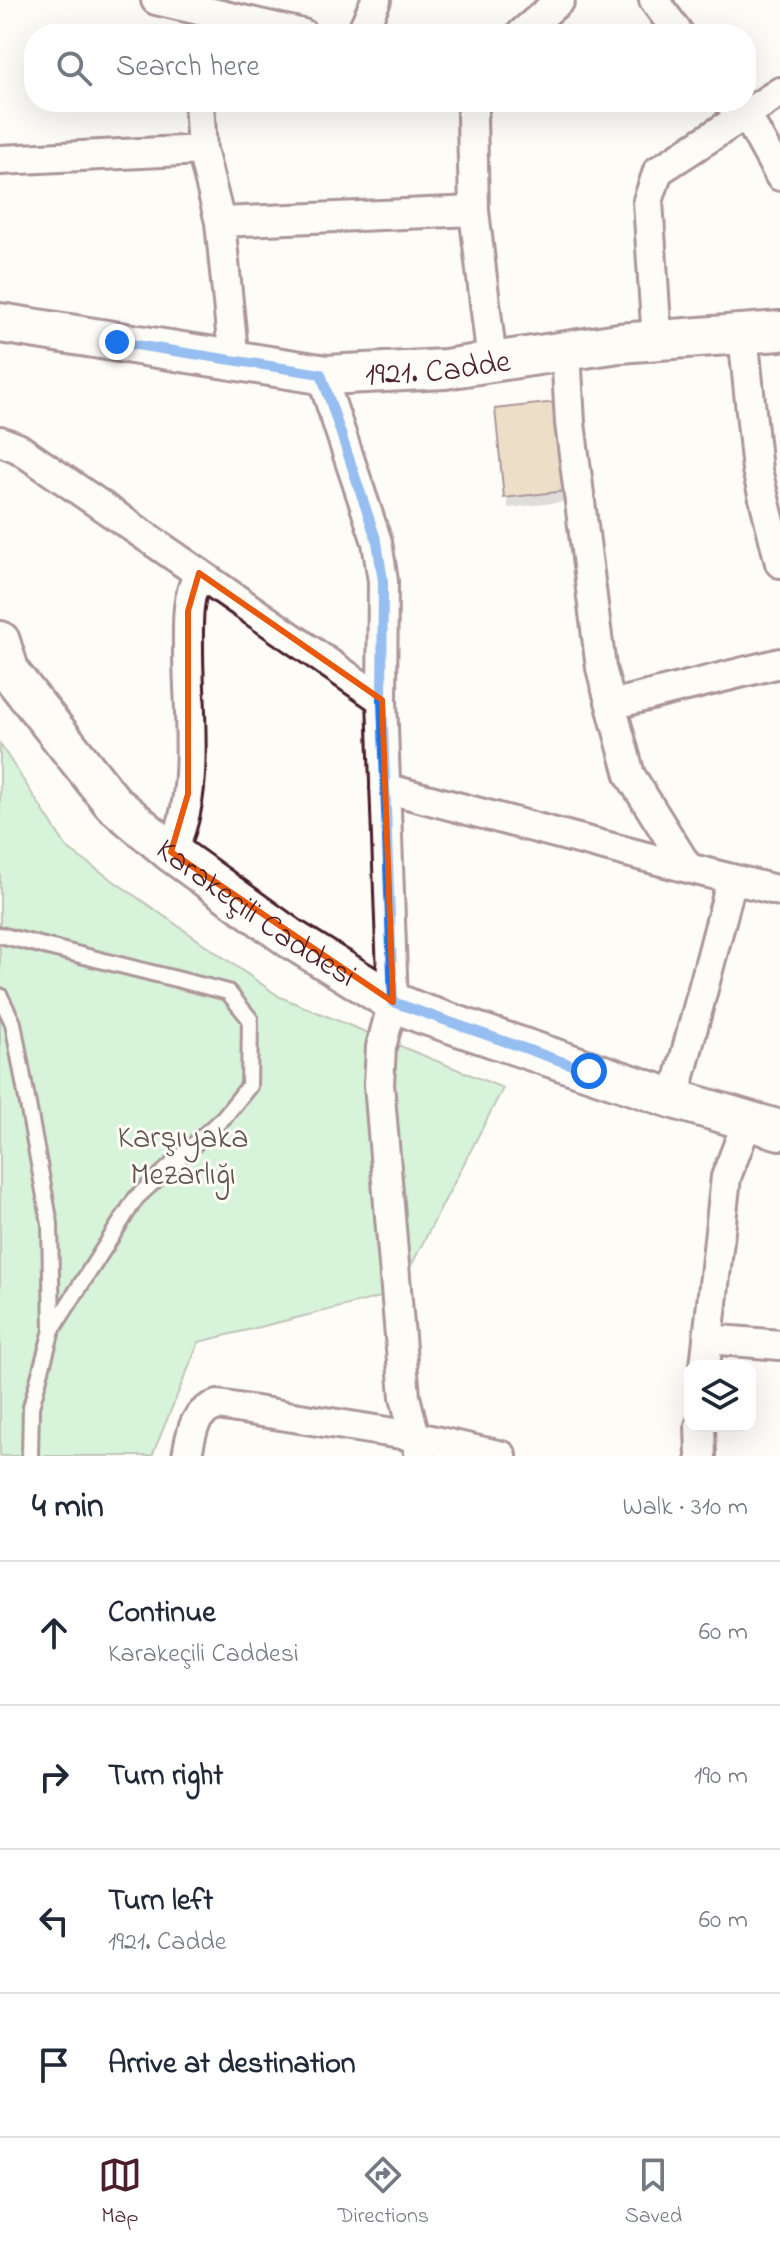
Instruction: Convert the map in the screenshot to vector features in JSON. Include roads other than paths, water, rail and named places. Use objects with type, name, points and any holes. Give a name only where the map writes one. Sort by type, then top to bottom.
[{"type":"main road","name":"1921. Cadde","points":[[0,323],[321,374],[445,369],[566,351],[780,331]]},
{"type":"main road","name":"Karakeçili Caddesi","points":[[0,641],[10,673],[113,803],[171,852],[290,938],[393,1002],[674,1099],[764,1125]]},
{"type":"street","points":[[156,0],[197,14],[250,24]]},
{"type":"street","points":[[365,24],[376,0]]},
{"type":"street","points":[[532,24],[560,0]]},
{"type":"street","points":[[654,0],[672,24]]},
{"type":"street","points":[[756,102],[780,92]]},
{"type":"street","points":[[200,112],[202,150],[220,222],[234,362]]},
{"type":"street","points":[[473,112],[474,211],[492,362]]},
{"type":"street","points":[[657,341],[648,201],[658,171],[734,112]]},
{"type":"street","points":[[740,112],[780,176]]},
{"type":"street","points":[[0,160],[202,150]]},
{"type":"street","points":[[220,222],[474,211]]},
{"type":"street","points":[[743,334],[757,470],[780,563]]},
{"type":"street","points":[[566,351],[570,423],[601,668],[630,775],[688,868]]},
{"type":"street","points":[[321,374],[377,542],[383,581],[382,700],[393,1002],[381,1047],[379,1084],[401,1355],[417,1446]]},
{"type":"street","points":[[0,441],[18,448],[382,700]]},
{"type":"street","points":[[171,852],[181,833],[187,804],[188,611],[199,573]]},
{"type":"street","points":[[611,705],[780,663]]},
{"type":"street","points":[[385,788],[732,879],[779,881]]},
{"type":"street","points":[[674,1099],[732,879]]},
{"type":"street","points":[[764,1125],[726,1177],[707,1352],[780,1345]]},
{"type":"street","points":[[187,1456],[194,1423],[205,1410],[218,1405],[417,1446],[502,1456]]},
{"type":"street","points":[[700,1432],[701,1456]]},
{"type":"lane","points":[[0,935],[228,992],[250,1019],[249,1086],[224,1117],[136,1198],[52,1330]]},
{"type":"lane","points":[[0,996],[13,1023],[50,1224],[52,1330],[31,1407],[30,1456]]},
{"type":"park label","name":"Karşıyaka Mezarlığı","points":[[183,1154]]}]
